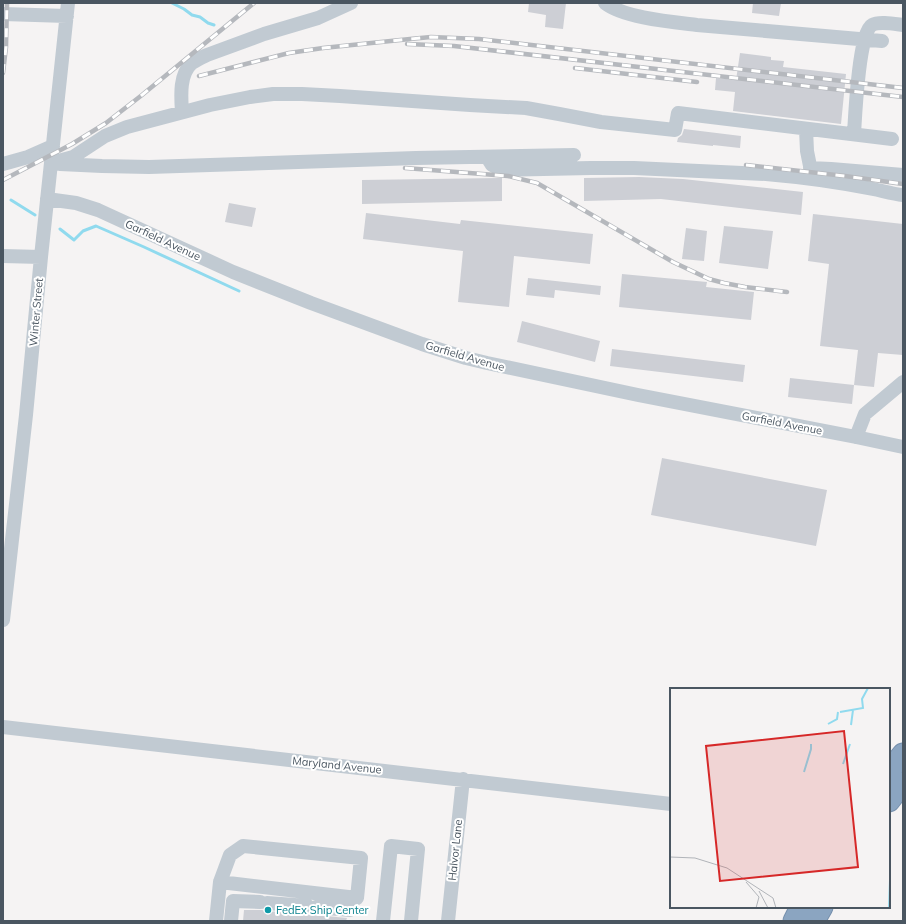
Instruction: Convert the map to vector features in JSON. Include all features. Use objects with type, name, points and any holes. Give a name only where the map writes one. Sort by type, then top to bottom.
[{"type":"highway","points":[[890,770],[903,754]]},
{"type":"highway","points":[[890,800],[903,783]]},
{"type":"highway","points":[[794,921],[800,908]]},
{"type":"highway","points":[[814,921],[821,908]]},
{"type":"street","points":[[182,112],[181,92],[184,76],[190,66],[198,59],[264,34],[318,18],[352,3]]},
{"type":"street","points":[[605,3],[623,12],[669,22],[882,41]]},
{"type":"street","points":[[3,14],[68,10]]},
{"type":"street","name":"Winter Street","points":[[3,620],[68,10]]},
{"type":"street","points":[[854,134],[861,57],[869,27],[874,24],[887,23],[903,25]]},
{"type":"street","points":[[51,164],[73,157],[100,139],[127,127],[219,102],[260,95],[283,93],[526,108],[601,122],[675,130],[678,113],[892,139]]},
{"type":"street","points":[[806,129],[807,151],[811,174]]},
{"type":"street","points":[[3,164],[28,157],[53,146]]},
{"type":"street","points":[[51,164],[149,167],[408,158],[574,155]]},
{"type":"street","points":[[487,157],[492,165],[501,170],[649,168],[776,175],[811,174],[831,169],[903,175]]},
{"type":"street","points":[[811,174],[903,196]]},
{"type":"street","name":"Garfield Avenue","points":[[47,199],[76,203],[98,210],[221,266],[304,300],[466,358],[487,364],[638,395],[903,447]]},
{"type":"street","points":[[3,256],[41,257]]},
{"type":"street","points":[[856,437],[865,414],[903,382]]},
{"type":"street","name":"Maryland Avenue","points":[[3,727],[670,804]]},
{"type":"street","name":"Halvor Lane","points":[[448,921],[463,779]]},
{"type":"street","points":[[216,921],[220,882],[230,855],[243,846],[361,858],[357,898],[350,909]]},
{"type":"street","points":[[383,921],[391,846],[418,850],[411,921]]},
{"type":"street","points":[[220,882],[350,909]]},
{"type":"street","points":[[230,921],[233,901],[350,909]]},
{"type":"building","points":[[529,3],[566,3],[563,29],[545,27],[546,15],[528,12]]},
{"type":"building","points":[[753,3],[781,3],[779,16],[752,13]]},
{"type":"building","points":[[740,53],[771,57],[771,60],[784,61],[783,67],[846,74],[841,124],[733,111],[735,92],[715,90],[716,78],[736,80]]},
{"type":"building","points":[[684,129],[741,136],[740,148],[677,142]]},
{"type":"building","points":[[639,177],[683,179],[803,192],[801,215],[661,199],[584,201],[584,178]]},
{"type":"building","points":[[502,178],[502,201],[362,204],[362,180]]},
{"type":"building","points":[[229,203],[256,208],[252,227],[225,222]]},
{"type":"building","points":[[366,213],[460,224],[461,220],[593,234],[590,264],[514,256],[509,307],[458,302],[463,251],[363,239]]},
{"type":"building","points":[[813,214],[903,224],[903,355],[878,353],[874,387],[854,385],[858,350],[820,346],[829,264],[808,261]]},
{"type":"building","points":[[724,226],[773,231],[768,269],[719,263]]},
{"type":"building","points":[[686,228],[707,231],[704,261],[682,259]]},
{"type":"building","points":[[622,274],[707,282],[706,287],[754,292],[751,320],[619,307]]},
{"type":"building","points":[[528,278],[601,286],[600,295],[555,290],[554,298],[526,295]]},
{"type":"building","points":[[522,321],[600,341],[595,362],[517,342]]},
{"type":"building","points":[[612,349],[745,365],[743,382],[610,366]]},
{"type":"building","points":[[790,378],[854,385],[852,404],[788,397]]},
{"type":"building","points":[[662,458],[827,490],[816,546],[651,515]]},
{"type":"building","name":"FedEx Ship Center","points":[[244,910],[262,910],[347,918],[346,921],[243,921]]},
{"type":"waterway","points":[[172,3],[192,15],[200,17],[208,23],[214,25]]},
{"type":"waterway","points":[[11,200],[35,215]]},
{"type":"waterway","points":[[60,229],[74,240],[83,231],[96,226],[239,291]]},
{"type":"railway","points":[[3,73],[6,47],[7,3]]},
{"type":"railway","points":[[3,180],[72,144],[106,123],[254,3]]},
{"type":"railway","points":[[199,76],[289,53],[431,37],[479,39],[903,88]]},
{"type":"railway","points":[[407,44],[454,46],[903,97]]},
{"type":"railway","points":[[575,68],[697,82]]},
{"type":"railway","points":[[746,165],[903,184]]},
{"type":"railway","points":[[405,168],[508,176],[537,183],[673,262],[709,279],[745,287],[787,292]]},
{"type":"place","name":"FedEx Ship Center","points":[[268,910]]}]
